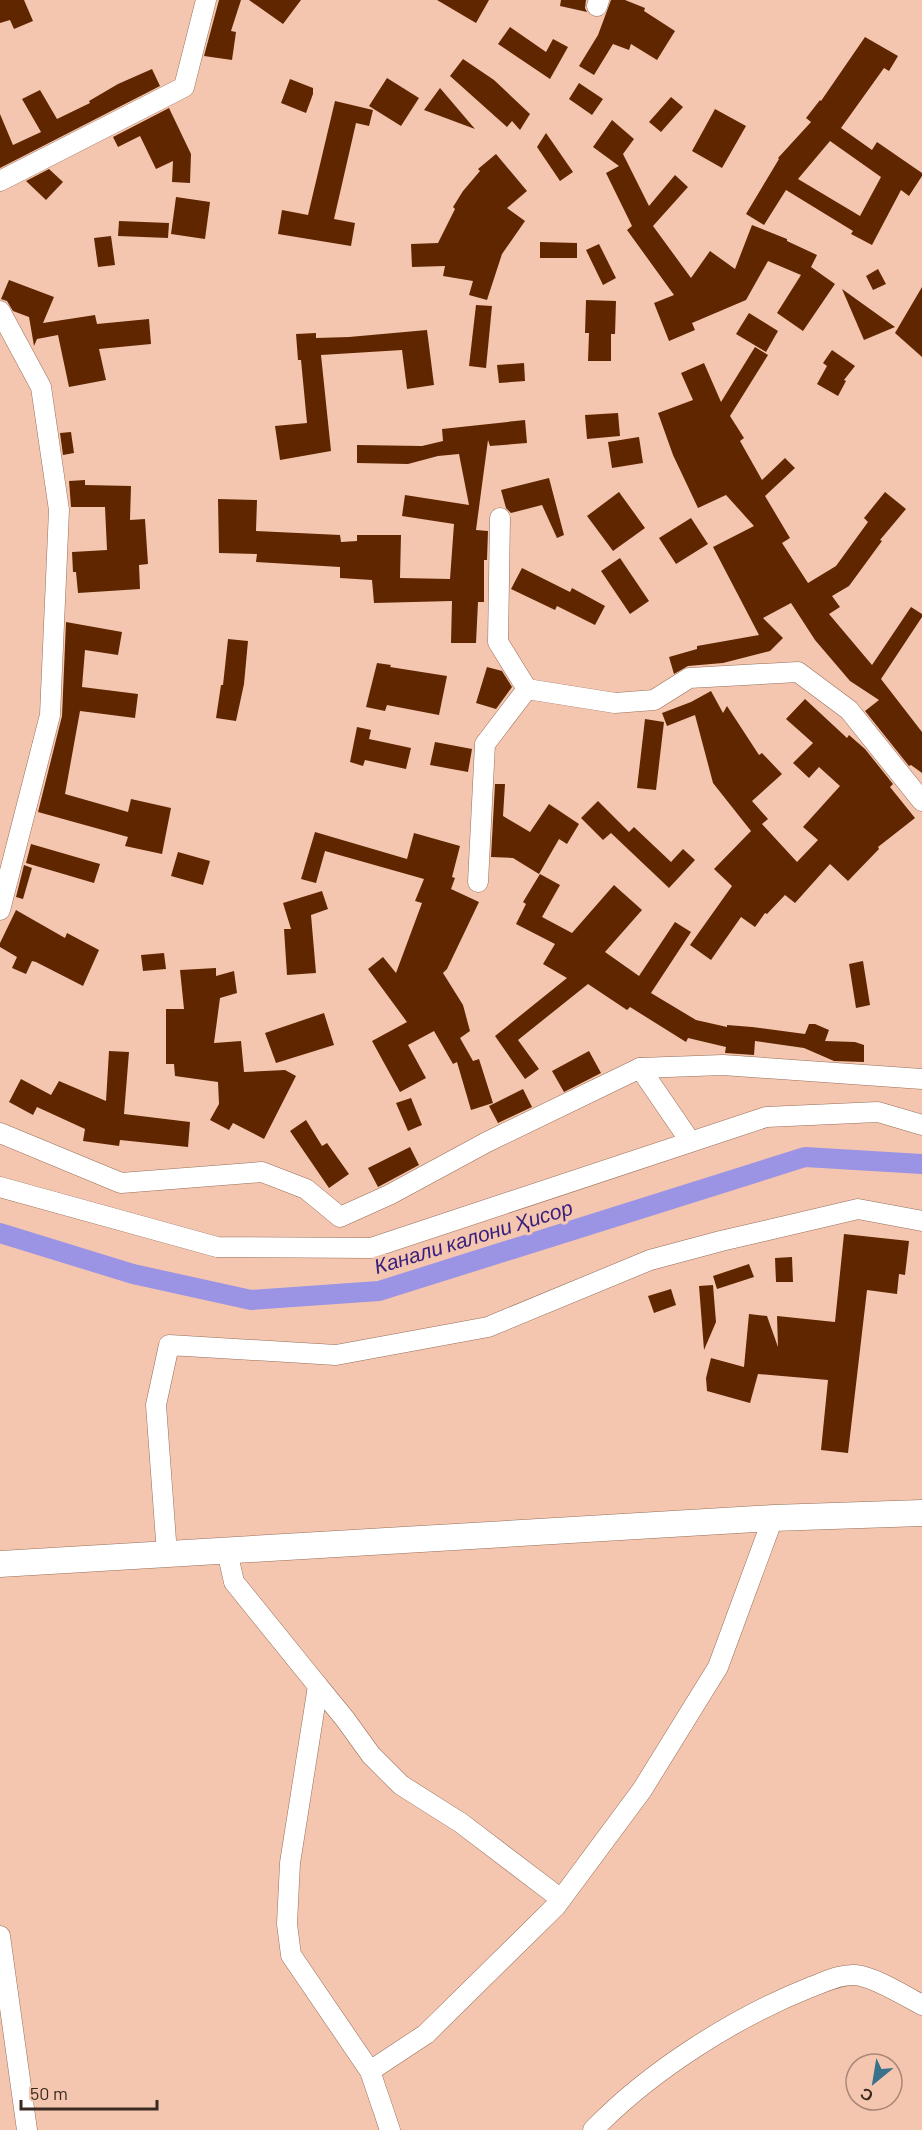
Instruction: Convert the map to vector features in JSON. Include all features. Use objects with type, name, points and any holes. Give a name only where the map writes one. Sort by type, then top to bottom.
[{"type":"main road","points":[[0,1564],[773,1518],[922,1513]]},
{"type":"street","points":[[0,181],[184,87],[206,0]]},
{"type":"street","points":[[0,311],[41,387],[59,510],[50,715],[0,910]]},
{"type":"street","points":[[500,518],[498,642],[527,689],[615,703],[654,700],[689,678],[798,672],[849,710],[922,801]]},
{"type":"street","points":[[478,882],[485,744],[527,689]]},
{"type":"street","points":[[0,1133],[121,1183],[262,1172],[306,1190],[340,1217],[389,1195],[487,1142],[640,1068],[723,1065],[922,1079]]},
{"type":"street","points":[[640,1068],[690,1141]]},
{"type":"street","points":[[0,1187],[217,1247],[371,1248],[766,1117],[878,1112],[922,1125]]},
{"type":"street","points":[[167,1554],[156,1405],[169,1345],[336,1354],[488,1327],[650,1260],[847,1211],[858,1209],[922,1221]]},
{"type":"street","points":[[370,2071],[426,2034],[561,1899],[642,1790],[718,1667],[773,1518]]},
{"type":"street","points":[[227,1551],[234,1582],[345,1719],[371,1755],[401,1785],[461,1823],[561,1899]]},
{"type":"street","points":[[318,1686],[290,1863],[287,1924],[291,1955],[370,2071],[390,2130]]},
{"type":"street","points":[[0,1936],[1,1962],[27,2130]]},
{"type":"street","points":[[593,2130],[618,2105],[662,2070],[710,2038],[789,1996],[842,1975],[857,1975],[883,1985],[922,2005]]},
{"type":"building","points":[[0,0],[24,0],[33,21],[14,29],[10,20],[0,23]]},
{"type":"building","points":[[219,0],[241,0],[231,31],[236,32],[232,60],[204,56]]},
{"type":"building","points":[[249,0],[301,0],[283,24]]},
{"type":"building","points":[[437,0],[489,0],[476,23]]},
{"type":"building","points":[[561,0],[586,0],[587,12],[560,6]]},
{"type":"building","points":[[611,0],[625,0],[645,8],[644,11],[675,31],[657,60],[631,44],[629,50],[613,44],[594,75],[579,66],[598,35]]},
{"type":"building","points":[[510,27],[546,52],[553,39],[568,47],[550,79],[498,44]]},
{"type":"building","points":[[865,37],[898,56],[889,71],[884,68],[841,128],[872,150],[877,142],[922,173],[909,196],[901,190],[872,245],[851,234],[853,231],[786,190],[764,225],[746,214],[778,158],[811,122],[806,118],[821,101]],"holes":[[[830,141],[881,177],[860,216],[798,179]]]},
{"type":"building","points":[[463,59],[494,80],[530,114],[520,130],[512,121],[507,127],[450,76]]},
{"type":"building","points":[[152,69],[160,86],[0,168],[0,114],[13,145],[41,132],[22,99],[40,90],[57,119],[90,103],[89,101],[118,84]]},
{"type":"building","points":[[387,78],[419,98],[401,126],[369,106]]},
{"type":"building","points":[[290,79],[313,88],[306,113],[281,103]]},
{"type":"building","points":[[579,83],[603,99],[592,115],[569,99]]},
{"type":"building","points":[[440,88],[475,129],[424,110]]},
{"type":"building","points":[[671,97],[683,107],[661,132],[649,122]]},
{"type":"building","points":[[335,101],[373,110],[369,126],[356,123],[334,219],[355,223],[351,246],[278,234],[282,210],[308,215]]},
{"type":"building","points":[[169,108],[191,154],[190,183],[172,182],[173,161],[156,169],[140,136],[118,147],[113,137]]},
{"type":"building","points":[[715,109],[746,126],[722,168],[692,151]]},
{"type":"building","points":[[612,120],[634,139],[623,154],[649,206],[675,175],[688,187],[653,226],[691,278],[710,251],[735,269],[752,225],[787,239],[817,255],[811,267],[835,284],[803,331],[777,313],[801,275],[768,261],[746,300],[692,323],[695,330],[669,341],[654,303],[674,295],[627,230],[632,226],[606,173],[619,166],[593,147]]},
{"type":"building","points":[[546,133],[573,172],[560,181],[537,147]]},
{"type":"building","points":[[496,154],[527,191],[507,208],[525,221],[502,254],[487,300],[469,295],[473,281],[443,276],[445,266],[412,267],[411,244],[438,243],[455,209],[453,207],[463,191],[480,171],[478,169]]},
{"type":"building","points":[[49,169],[63,182],[46,200],[26,181]]},
{"type":"building","points":[[176,197],[210,202],[205,239],[171,234]]},
{"type":"building","points":[[119,221],[169,223],[168,238],[118,236]]},
{"type":"building","points":[[111,236],[115,265],[98,267],[94,238]]},
{"type":"building","points":[[540,242],[577,243],[577,258],[540,258]]},
{"type":"building","points":[[599,244],[616,278],[603,285],[586,250]]},
{"type":"building","points":[[878,269],[886,284],[873,290],[866,276]]},
{"type":"building","points":[[9,280],[54,297],[43,323],[95,315],[97,324],[149,319],[151,344],[99,349],[106,380],[69,387],[58,335],[37,339],[34,346],[29,317],[13,311],[7,301],[1,299]]},
{"type":"building","points":[[922,287],[922,357],[895,333]]},
{"type":"building","points":[[842,289],[895,327],[864,340]]},
{"type":"building","points":[[586,300],[616,301],[615,334],[611,334],[611,361],[588,361],[589,333],[585,333]]},
{"type":"building","points":[[476,305],[492,306],[486,368],[469,366]]},
{"type":"building","points":[[749,313],[778,331],[766,352],[736,334]]},
{"type":"building","points":[[427,330],[434,385],[407,389],[402,350],[321,355],[331,451],[280,460],[275,426],[307,423],[296,334],[316,333],[316,338],[349,337]]},
{"type":"building","points":[[755,347],[768,355],[730,416],[744,438],[740,441],[762,480],[785,458],[795,468],[765,496],[790,538],[782,543],[808,583],[836,566],[868,522],[864,518],[885,492],[906,509],[880,540],[882,541],[849,586],[832,596],[840,607],[829,614],[872,665],[911,607],[922,614],[881,679],[922,732],[922,773],[911,765],[909,766],[865,711],[879,700],[850,681],[815,640],[791,603],[763,618],[783,638],[770,651],[723,663],[688,666],[674,674],[669,657],[697,649],[697,646],[759,635],[713,547],[754,526],[726,495],[698,508],[673,455],[658,413],[693,400],[681,373],[704,363],[721,402]]},
{"type":"building","points":[[832,350],[855,366],[844,380],[846,381],[838,396],[817,384],[827,366],[823,363]]},
{"type":"building","points":[[524,363],[525,381],[499,383],[497,365]]},
{"type":"building","points":[[618,413],[620,436],[587,439],[585,415]]},
{"type":"building","points":[[525,420],[527,443],[490,446],[488,440],[476,530],[488,531],[487,560],[484,560],[484,602],[478,602],[476,643],[451,643],[452,601],[374,603],[372,580],[340,578],[340,567],[256,562],[257,554],[219,553],[218,499],[257,500],[256,531],[340,535],[341,542],[357,541],[357,535],[401,535],[400,578],[450,579],[454,524],[402,516],[405,495],[469,505],[459,454],[438,456],[408,464],[357,463],[357,445],[422,446],[443,441],[442,429]]},
{"type":"building","points":[[71,432],[74,453],[63,455],[60,433]]},
{"type":"building","points":[[639,437],[643,463],[612,468],[608,442]]},
{"type":"building","points":[[549,478],[564,535],[557,538],[542,505],[511,513],[506,508],[501,490]]},
{"type":"building","points":[[85,480],[85,485],[131,486],[130,520],[145,519],[148,564],[139,565],[140,589],[78,593],[76,572],[73,572],[72,552],[107,550],[105,507],[71,507],[69,481]]},
{"type":"building","points":[[619,492],[645,528],[613,551],[587,516]]},
{"type":"building","points":[[691,518],[708,544],[676,564],[659,538]]},
{"type":"building","points":[[620,558],[649,601],[630,614],[601,571]]},
{"type":"building","points":[[522,568],[570,592],[572,588],[605,606],[595,625],[557,606],[555,610],[511,589]]},
{"type":"building","points":[[66,622],[122,632],[118,655],[85,650],[82,687],[138,694],[135,718],[80,711],[65,794],[128,812],[131,799],[171,808],[162,854],[125,846],[128,837],[38,812],[62,716]]},
{"type":"building","points":[[228,639],[248,641],[244,684],[236,721],[216,718],[221,685],[223,685]]},
{"type":"building","points":[[377,663],[447,676],[439,715],[387,705],[385,711],[366,707]]},
{"type":"building","points":[[487,667],[502,671],[512,687],[496,709],[476,703]]},
{"type":"building","points":[[711,691],[723,713],[727,706],[759,755],[762,753],[782,774],[752,801],[768,819],[762,824],[797,862],[818,840],[803,827],[840,786],[819,767],[809,778],[793,763],[813,743],[786,719],[805,699],[847,738],[849,735],[865,749],[893,784],[890,787],[915,818],[878,847],[879,849],[848,881],[830,864],[795,903],[785,895],[767,914],[765,913],[755,927],[741,917],[711,960],[690,945],[732,886],[714,869],[751,831],[713,783],[695,715],[667,726],[662,713],[691,702]]},
{"type":"building","points":[[645,719],[664,722],[656,790],[637,788]]},
{"type":"building","points":[[357,727],[371,730],[369,739],[411,748],[406,769],[365,760],[363,766],[350,762]]},
{"type":"building","points":[[435,742],[472,749],[468,772],[430,765]]},
{"type":"building","points":[[495,784],[505,784],[503,816],[530,832],[549,804],[579,824],[567,844],[559,839],[539,874],[513,858],[491,857]]},
{"type":"building","points":[[598,801],[629,832],[634,827],[671,862],[683,849],[695,860],[669,888],[611,833],[603,840],[581,818]]},
{"type":"building","points":[[315,832],[407,859],[414,833],[460,846],[451,889],[479,902],[443,973],[463,1005],[470,1031],[460,1038],[473,1061],[479,1059],[493,1103],[471,1110],[457,1062],[453,1064],[434,1031],[408,1045],[426,1078],[400,1092],[372,1041],[407,1022],[368,969],[383,957],[396,973],[422,903],[415,901],[424,879],[325,851],[316,883],[301,879]]},
{"type":"building","points":[[31,844],[100,864],[94,883],[26,863]]},
{"type":"building","points":[[178,852],[210,861],[203,885],[171,876]]},
{"type":"building","points":[[24,865],[32,868],[23,899],[16,897]]},
{"type":"building","points":[[540,874],[560,885],[542,917],[572,933],[614,885],[642,910],[605,952],[639,976],[675,922],[691,932],[651,993],[696,1020],[727,1027],[727,1025],[752,1027],[805,1034],[809,1024],[815,1024],[829,1030],[825,1041],[855,1042],[864,1045],[864,1062],[834,1061],[804,1048],[755,1041],[754,1055],[725,1053],[726,1047],[688,1038],[686,1042],[630,1007],[627,1010],[588,984],[518,1040],[539,1069],[525,1079],[495,1036],[567,978],[543,964],[555,944],[516,924],[526,904],[523,902]]},
{"type":"building","points":[[322,891],[328,909],[311,915],[316,973],[287,975],[284,929],[291,929],[283,903]]},
{"type":"building","points":[[16,910],[65,938],[67,933],[99,950],[83,986],[36,962],[32,961],[26,974],[12,968],[17,957],[0,947],[0,943]]},
{"type":"building","points":[[164,953],[166,969],[143,971],[141,955]]},
{"type":"building","points":[[863,961],[870,1005],[856,1008],[849,964]]},
{"type":"building","points":[[216,968],[216,976],[234,971],[237,993],[220,998],[214,1043],[241,1041],[244,1072],[285,1070],[296,1076],[264,1139],[233,1123],[229,1130],[210,1120],[219,1104],[218,1082],[175,1076],[174,1064],[166,1064],[166,1009],[184,1009],[180,970]]},
{"type":"building","points":[[324,1013],[334,1045],[276,1063],[265,1033]]},
{"type":"building","points":[[109,1051],[129,1052],[124,1114],[190,1122],[188,1147],[120,1140],[119,1146],[83,1141],[85,1129],[37,1107],[33,1115],[9,1102],[21,1079],[51,1095],[59,1081],[106,1101]]},
{"type":"building","points":[[589,1051],[601,1073],[564,1092],[552,1071]]},
{"type":"building","points":[[523,1089],[532,1107],[498,1123],[489,1106]]},
{"type":"building","points":[[411,1098],[422,1125],[408,1131],[396,1103]]},
{"type":"building","points":[[306,1120],[322,1146],[327,1143],[349,1174],[329,1188],[290,1131]]},
{"type":"building","points":[[410,1147],[419,1165],[378,1187],[368,1168]]},
{"type":"building","points":[[844,1234],[909,1241],[905,1275],[899,1274],[897,1294],[867,1290],[848,1453],[821,1450],[828,1380],[758,1374],[750,1403],[707,1391],[706,1378],[711,1358],[744,1367],[749,1314],[767,1316],[778,1347],[777,1316],[835,1322]]},
{"type":"building","points":[[792,1257],[793,1282],[776,1282],[775,1258]]},
{"type":"building","points":[[749,1264],[754,1277],[717,1289],[713,1276]]},
{"type":"building","points":[[713,1285],[716,1322],[704,1350],[699,1286]]},
{"type":"building","points":[[671,1289],[676,1305],[654,1313],[648,1296]]},
{"type":"waterway","name":"Канали калони Ҳисор","points":[[0,1233],[133,1274],[251,1300],[379,1291],[805,1157],[922,1164]]}]
